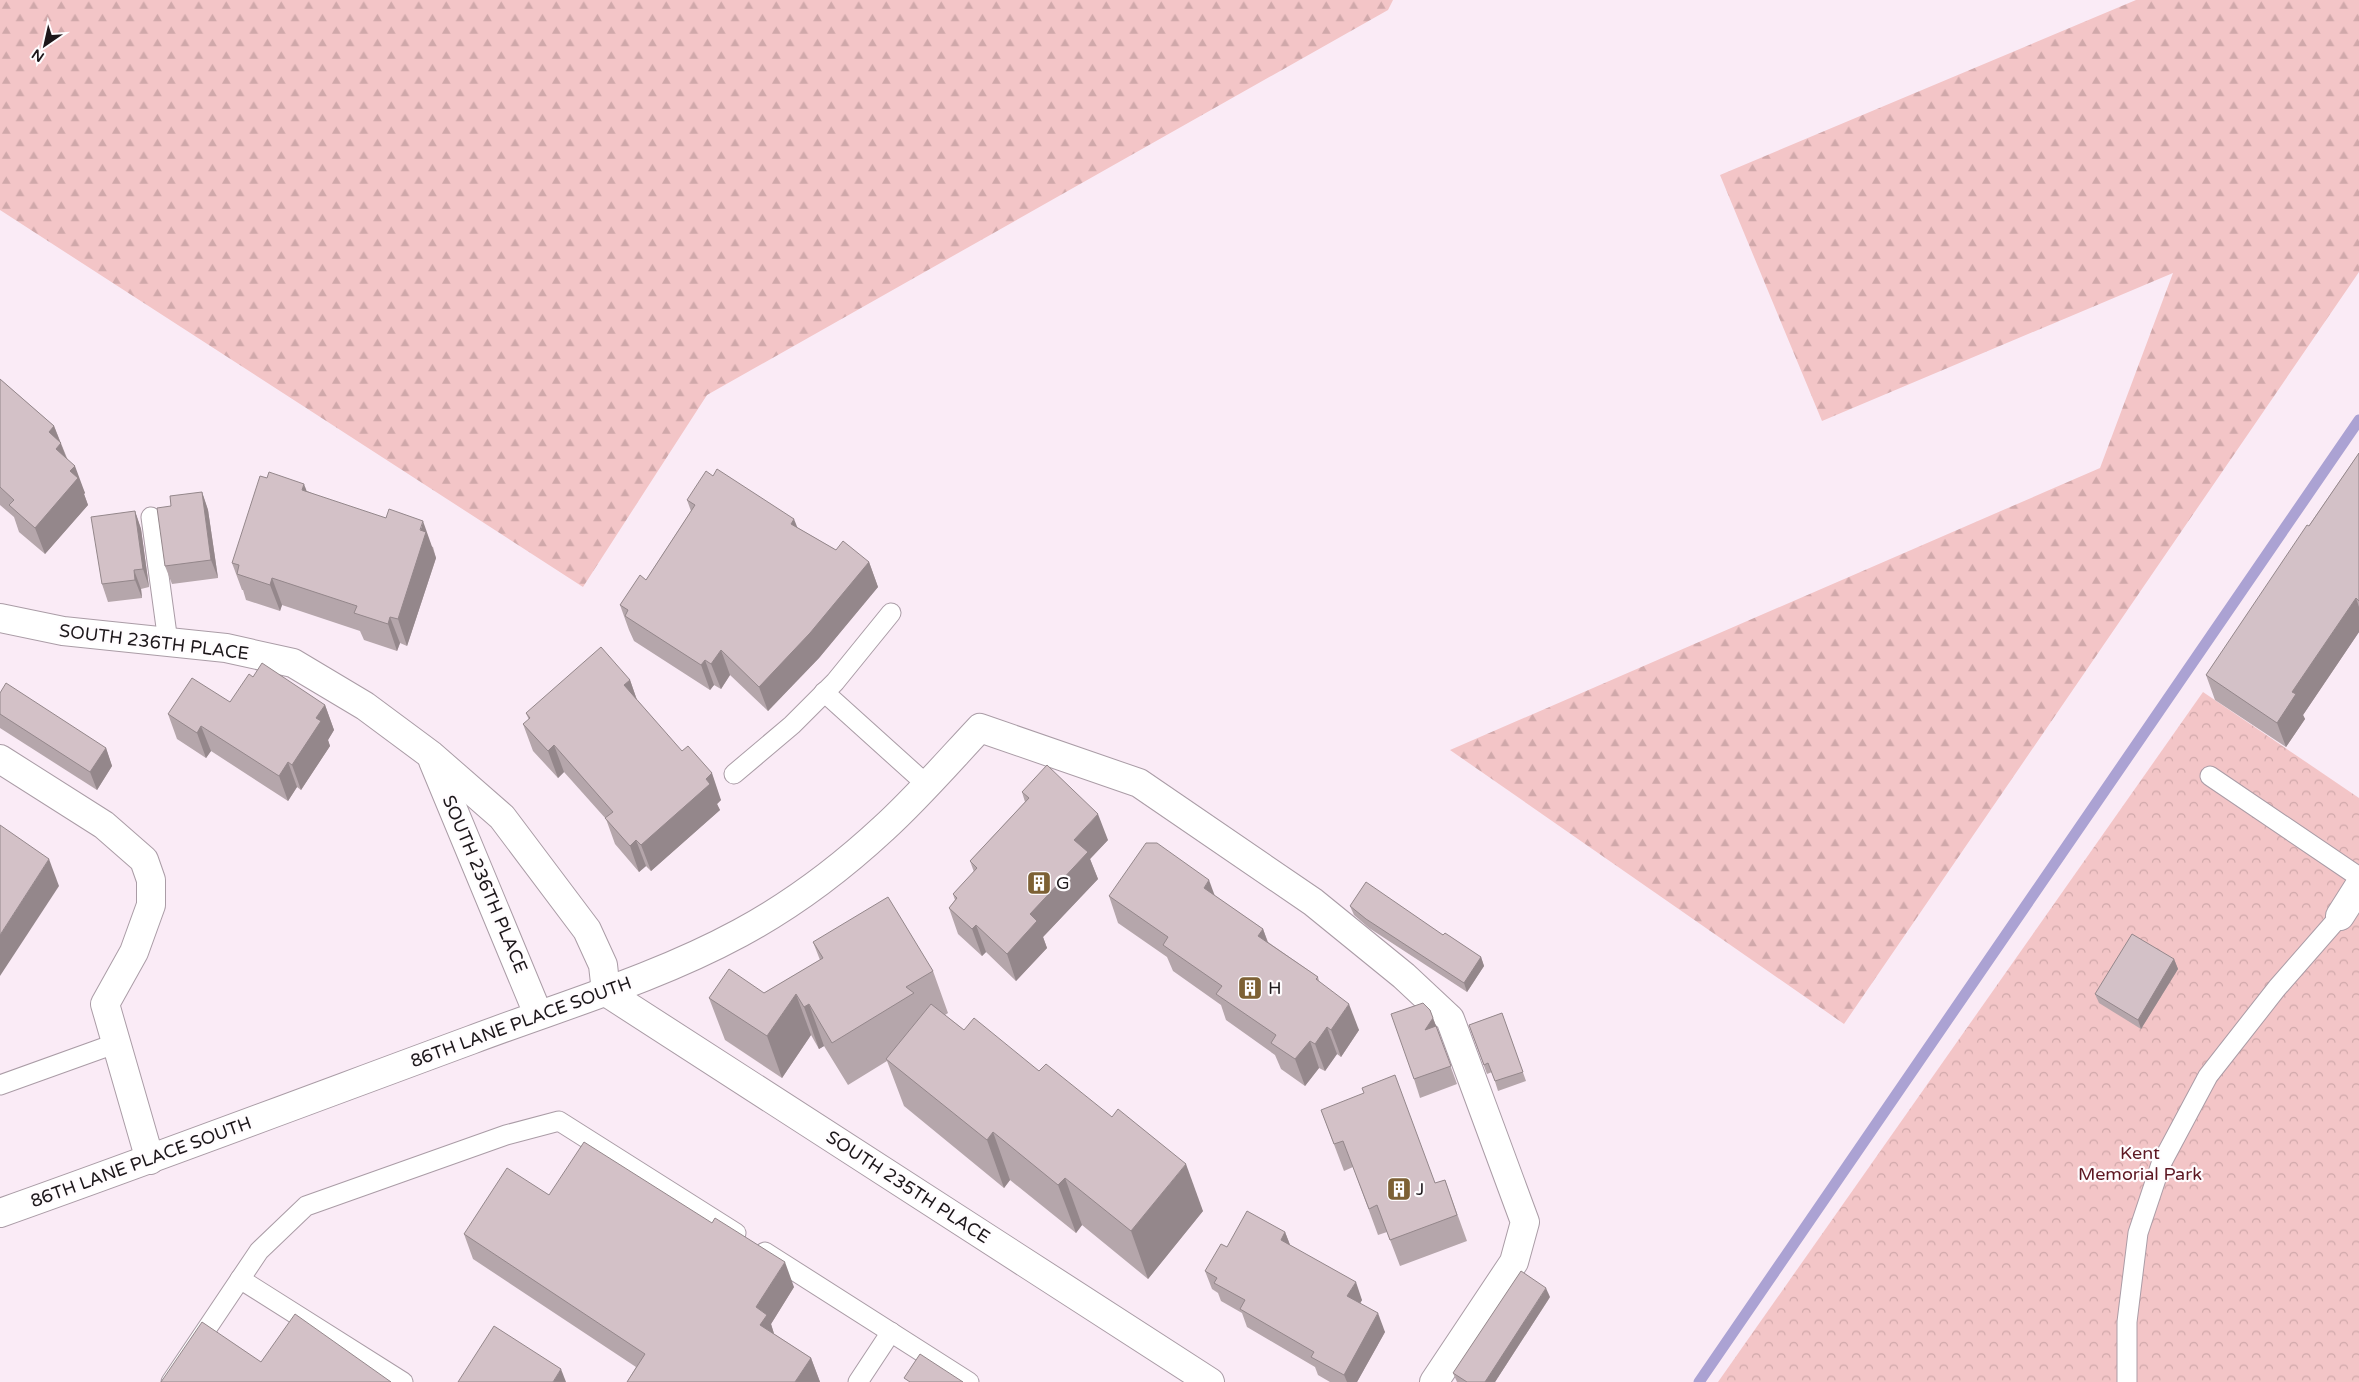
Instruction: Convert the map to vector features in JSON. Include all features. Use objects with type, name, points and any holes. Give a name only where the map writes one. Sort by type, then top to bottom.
[{"type":"street","name":"SOUTH 236TH PLACE","points":[[0,618],[63,631],[226,648],[293,663],[366,706],[431,755],[502,816],[587,930],[603,965],[606,992]]},
{"type":"street","name":"86TH LANE PLACE SOUTH","points":[[0,1213],[150,1160],[538,1014],[606,992],[685,960],[741,933],[795,898],[884,828],[980,728],[1139,783],[1313,902],[1404,976],[1450,1019],[1524,1222],[1514,1262],[1434,1382]]},
{"type":"street","name":"SOUTH 236TH PLACE","points":[[431,755],[538,1014]]},
{"type":"street","points":[[0,759],[104,825],[144,860],[151,880],[151,905],[134,952],[105,1004],[150,1160]]},
{"type":"street","points":[[2340,916],[2359,886]]},
{"type":"street","name":"SOUTH 235TH PLACE","points":[[606,992],[1210,1382]]},
{"type":"lane","points":[[151,517],[168,642]]},
{"type":"lane","points":[[734,774],[792,725],[824,692],[892,613]]},
{"type":"lane","points":[[824,692],[926,784]]},
{"type":"lane","points":[[2210,776],[2359,877]]},
{"type":"lane","points":[[2126,1382],[2127,1322],[2138,1233],[2161,1164],[2208,1076],[2277,988],[2340,916]]},
{"type":"lane","points":[[0,1085],[117,1043]]},
{"type":"lane","points":[[170,1382],[259,1251],[306,1206],[506,1135],[559,1121],[968,1382]]},
{"type":"lane","points":[[240,1279],[403,1382]]},
{"type":"lane","points":[[858,1382],[891,1332]]},
{"type":"green space","points":[[0,0],[1393,0],[1388,10],[707,395],[583,587],[0,210]]},
{"type":"green space","points":[[2136,0],[2359,0],[2359,272],[1844,1024],[1450,750],[2100,468],[2173,273],[1822,421],[1720,175]]},
{"type":"green space","name":"Kent Memorial Park","points":[[2203,692],[2359,798],[2359,1382],[1718,1382]]},
{"type":"building","points":[[0,379],[54,426],[49,432],[61,443],[56,449],[75,466],[70,471],[78,478],[35,528],[9,505],[14,500],[0,487]]},
{"type":"building","points":[[2359,453],[2359,601],[2356,598],[2292,692],[2296,694],[2277,723],[2206,675],[2307,525],[2309,526]]},
{"type":"building","points":[[717,469],[794,519],[791,524],[836,550],[843,541],[869,562],[810,633],[759,687],[721,650],[711,664],[705,660],[701,665],[625,616],[628,610],[620,605],[640,575],[646,580],[695,505],[687,500],[706,471],[713,476]]},
{"type":"building","points":[[269,472],[304,484],[302,490],[386,518],[389,509],[423,521],[420,530],[426,532],[398,619],[390,617],[388,624],[354,613],[357,606],[272,578],[270,585],[237,574],[239,565],[232,563],[260,476],[267,478]]},
{"type":"building","points":[[202,492],[211,560],[165,566],[157,508],[171,506],[170,496]]},
{"type":"building","points":[[135,511],[143,569],[134,570],[135,580],[102,584],[91,517]]},
{"type":"building","points":[[601,647],[630,680],[624,685],[682,751],[688,746],[712,773],[706,779],[710,784],[641,845],[636,840],[630,846],[605,818],[613,812],[554,745],[548,751],[523,724],[530,718],[526,713]]},
{"type":"building","points":[[262,663],[325,705],[316,718],[321,721],[292,765],[288,762],[279,776],[201,726],[197,733],[168,714],[192,678],[230,702],[249,674],[253,677]]},
{"type":"building","points":[[6,683],[106,748],[90,772],[0,714],[0,693]]},
{"type":"building","name":"G","points":[[1047,765],[1098,814],[1074,840],[1088,852],[1030,914],[1037,921],[1007,954],[976,925],[972,929],[949,908],[957,898],[953,894],[977,868],[970,861],[1029,798],[1022,792]]},
{"type":"building","points":[[0,825],[49,859],[0,935]]},
{"type":"building","name":"H","points":[[1146,843],[1157,843],[1209,880],[1204,888],[1263,929],[1258,936],[1318,977],[1316,979],[1349,1004],[1331,1030],[1327,1027],[1315,1044],[1310,1041],[1295,1059],[1271,1043],[1276,1035],[1216,994],[1222,986],[1163,945],[1168,937],[1109,896]]},
{"type":"building","points":[[1366,882],[1443,935],[1445,933],[1481,957],[1464,983],[1366,919],[1350,906]]},
{"type":"building","points":[[888,897],[933,971],[906,987],[914,993],[832,1043],[809,1004],[804,1007],[796,994],[767,1036],[709,998],[729,969],[764,993],[823,958],[813,942]]},
{"type":"building","points":[[2132,934],[2174,959],[2138,1020],[2095,994]]},
{"type":"building","points":[[1423,1003],[1430,1010],[1433,1018],[1425,1030],[1436,1026],[1451,1066],[1414,1079],[1391,1014]]},
{"type":"building","points":[[931,1004],[964,1030],[974,1018],[1039,1071],[1046,1064],[1112,1117],[1118,1109],[1186,1164],[1131,1231],[1065,1178],[1058,1185],[993,1132],[987,1140],[886,1059]]},
{"type":"building","points":[[1502,1013],[1523,1072],[1495,1081],[1488,1063],[1484,1065],[1469,1025]]},
{"type":"building","name":"J","points":[[1395,1075],[1435,1183],[1445,1180],[1457,1215],[1390,1240],[1377,1205],[1369,1209],[1343,1141],[1334,1144],[1321,1110],[1364,1093],[1362,1088]]},
{"type":"building","points":[[584,1142],[712,1223],[715,1218],[785,1262],[756,1307],[767,1315],[760,1325],[811,1358],[795,1382],[627,1382],[645,1354],[464,1234],[507,1168],[549,1195]]},
{"type":"building","points":[[1247,1211],[1285,1232],[1281,1240],[1356,1282],[1347,1296],[1378,1313],[1344,1375],[1311,1357],[1314,1352],[1240,1309],[1245,1300],[1214,1283],[1217,1278],[1205,1271],[1221,1244],[1227,1247]]},
{"type":"building","points":[[1521,1271],[1546,1288],[1485,1382],[1467,1382],[1453,1373]]},
{"type":"building","points":[[295,1314],[391,1382],[161,1382],[202,1322],[261,1362]]},
{"type":"building","points":[[494,1326],[561,1369],[553,1382],[458,1382]]},
{"type":"building","points":[[920,1354],[963,1382],[910,1382],[904,1378]]},
{"type":"waterway","points":[[1699,1382],[2359,420]]},
{"type":"place","name":"G","points":[[1039,883]]},
{"type":"place","name":"H","points":[[1250,988]]},
{"type":"place","name":"J","points":[[1399,1189]]}]
